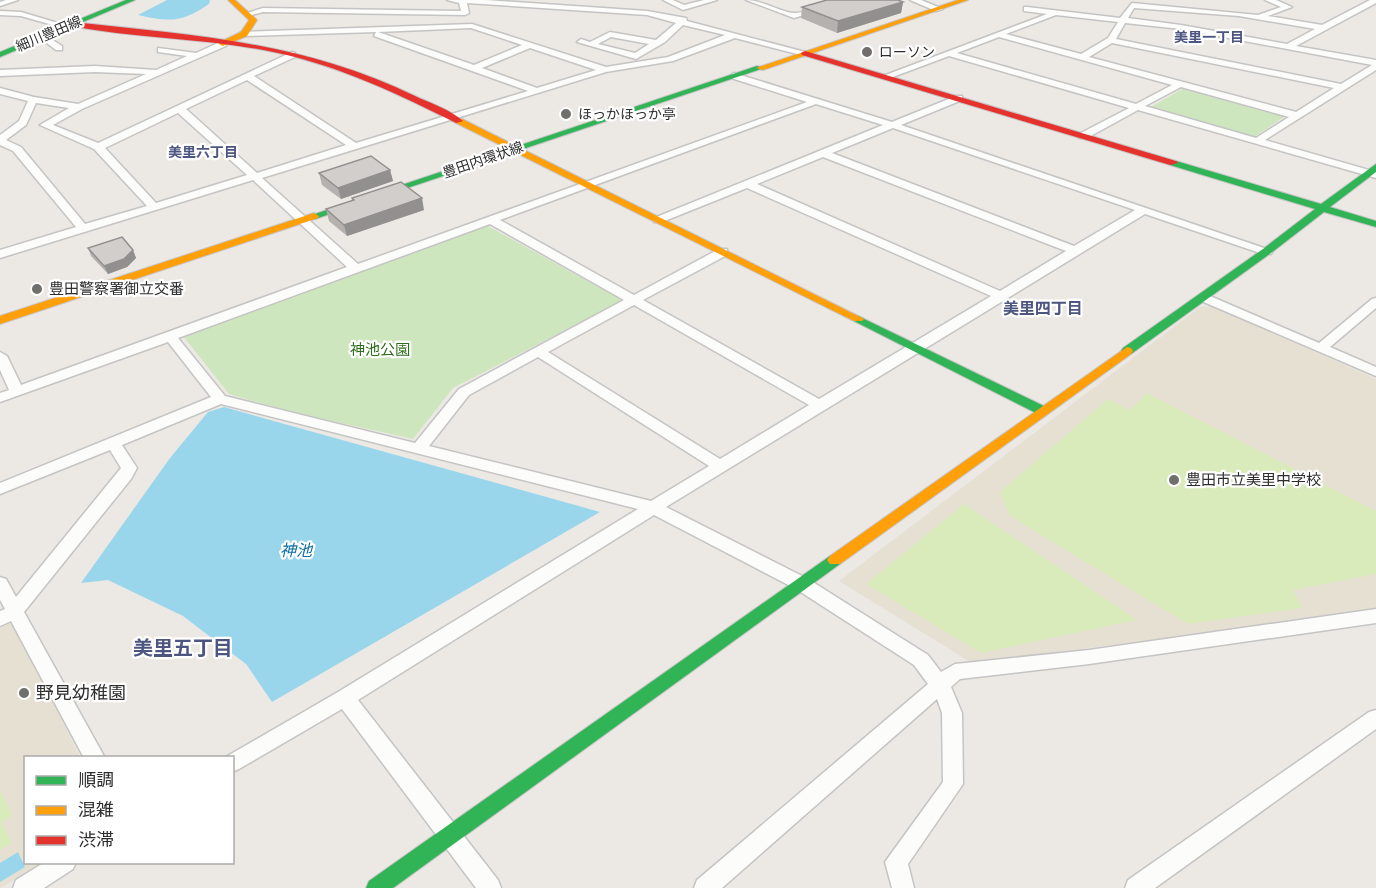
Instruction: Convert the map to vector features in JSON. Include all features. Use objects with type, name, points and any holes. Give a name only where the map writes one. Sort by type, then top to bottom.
[{"type":"street","points":[[0,4],[14,0]]},
{"type":"street","name":"細川豊田線","points":[[0,55],[132,0]]},
{"type":"street","points":[[231,0],[253,20],[244,34]]},
{"type":"street","points":[[451,0],[612,10],[684,20],[887,76],[1323,210],[1376,224]]},
{"type":"street","points":[[608,0],[615,3],[612,10]]},
{"type":"street","points":[[667,0],[683,8],[713,0]]},
{"type":"street","points":[[750,0],[794,16],[840,1]]},
{"type":"street","points":[[914,0],[939,9]]},
{"type":"street","name":"豊田内環状線","points":[[0,320],[965,0]]},
{"type":"street","points":[[1258,17],[1288,7],[1269,0]]},
{"type":"street","points":[[1288,46],[1376,0]]},
{"type":"street","points":[[248,14],[263,10],[465,13],[463,2]]},
{"type":"street","points":[[1082,57],[1111,40],[1130,6],[1135,5],[1258,17],[1323,28]]},
{"type":"street","points":[[683,8],[684,20]]},
{"type":"street","points":[[1027,9],[1181,27],[1376,64]]},
{"type":"street","points":[[368,30],[391,12]]},
{"type":"street","points":[[0,13],[21,14],[70,25],[292,55],[356,72],[454,117],[1043,411]]},
{"type":"street","points":[[887,76],[1056,13]]},
{"type":"street","points":[[656,44],[610,34],[585,44],[632,57],[656,44],[684,20]]},
{"type":"street","points":[[154,207],[98,147],[45,125],[79,107],[244,34],[472,26],[605,70]]},
{"type":"street","points":[[368,30],[538,91]]},
{"type":"street","points":[[1000,34],[1298,116]]},
{"type":"street","points":[[0,254],[605,70],[670,59],[734,35]]},
{"type":"street","points":[[43,36],[59,48]]},
{"type":"street","points":[[1111,40],[1340,87]]},
{"type":"street","points":[[475,68],[530,45]]},
{"type":"street","points":[[160,50],[196,55]]},
{"type":"street","points":[[948,53],[1374,172]]},
{"type":"street","points":[[98,147],[292,55]]},
{"type":"street","points":[[1257,141],[1376,64]]},
{"type":"street","points":[[0,73],[95,69],[157,72]]},
{"type":"street","points":[[248,76],[354,146]]},
{"type":"street","points":[[734,76],[892,125],[1267,251]]},
{"type":"street","points":[[1083,136],[1135,106],[1180,84]]},
{"type":"street","points":[[0,91],[33,100],[79,107]]},
{"type":"street","points":[[658,220],[959,98]]},
{"type":"street","points":[[33,100],[23,123],[0,140],[16,149],[83,229]]},
{"type":"street","points":[[0,398],[814,102]]},
{"type":"street","points":[[179,108],[254,177],[305,219],[355,268]]},
{"type":"street","points":[[822,153],[1076,251]]},
{"type":"street","points":[[376,888],[1203,297],[1374,172]]},
{"type":"street","points":[[746,183],[1001,296]]},
{"type":"street","points":[[234,762],[345,698],[819,405],[918,348],[1143,210]]},
{"type":"street","points":[[490,219],[819,405]]},
{"type":"street","points":[[419,448],[464,392],[723,252]]},
{"type":"street","points":[[1203,297],[1376,372]]},
{"type":"street","points":[[1321,348],[1376,302]]},
{"type":"street","points":[[1360,317],[1376,322]]},
{"type":"street","points":[[170,336],[220,399]]},
{"type":"street","points":[[538,352],[720,466]]},
{"type":"street","points":[[0,356],[17,392]]},
{"type":"street","points":[[0,489],[220,399],[653,507],[802,584],[921,660],[941,686],[952,713],[953,784],[896,862],[903,888]]},
{"type":"street","points":[[7,616],[126,473],[129,468],[113,442]]},
{"type":"street","points":[[0,584],[7,616],[94,756]]},
{"type":"street","points":[[705,888],[955,672],[1089,657],[1376,616]]},
{"type":"street","points":[[345,698],[490,888]]},
{"type":"street","points":[[1136,888],[1376,718]]},
{"type":"street","points":[[24,888],[62,864]]},
{"type":"shaded area","name":"豊田市立美里中学校","points":[[1214,306],[1376,379],[1376,611],[972,663],[839,581],[1200,307]]},
{"type":"shaded area","name":"野見幼稚園","points":[[9,623],[17,628],[80,756],[24,756],[24,864],[43,864],[0,888],[0,628]]},
{"type":"green space","points":[[1184,88],[1287,115],[1254,137],[1151,107]]},
{"type":"green space","name":"神池公園","points":[[486,225],[620,299],[620,302],[453,388],[413,439],[292,412],[229,394],[183,336]]},
{"type":"green space","points":[[1147,393],[1376,511],[1376,574],[1293,590],[1302,608],[1188,624],[1010,516],[1000,492],[1108,399],[1130,410]]},
{"type":"green space","points":[[964,504],[1137,620],[981,653],[866,584]]},
{"type":"green space","points":[[0,789],[12,816],[1,822],[12,843],[0,850]]},
{"type":"water","points":[[167,0],[210,0],[209,4],[183,18],[167,20],[138,15]]},
{"type":"water","name":"神池","points":[[224,407],[600,512],[272,702],[246,664],[183,616],[108,580],[81,583],[170,458],[208,412]]},
{"type":"water","points":[[18,852],[25,867],[0,882],[0,863]]},
{"type":"building","points":[[827,0],[898,0],[903,2],[838,21],[802,7]]},
{"type":"building","points":[[371,156],[390,170],[338,188],[319,173]]},
{"type":"building","points":[[401,182],[422,198],[344,225],[326,209],[354,200],[352,198]]},
{"type":"building","points":[[122,237],[133,250],[124,259],[104,266],[88,248]]},
{"type":"traffic: fast","points":[[0,55],[132,0]]},
{"type":"traffic: fast","points":[[314,216],[760,68]]},
{"type":"traffic: fast","points":[[1173,163],[1376,224]]},
{"type":"traffic: fast","points":[[1127,351],[1267,251],[1376,167]]},
{"type":"traffic: fast","points":[[858,319],[1043,411]]},
{"type":"traffic: fast","points":[[376,888],[835,560]]},
{"type":"traffic: slow","points":[[223,44],[244,34],[253,20],[231,0]]},
{"type":"traffic: slow","points":[[760,68],[965,0]]},
{"type":"traffic: slow","points":[[459,121],[858,319]]},
{"type":"traffic: slow","points":[[0,320],[314,216]]},
{"type":"traffic: slow","points":[[835,560],[1127,351]]},
{"type":"traffic: jam","points":[[73,24],[210,39],[310,58],[373,80],[459,121]]},
{"type":"traffic: jam","points":[[805,53],[1173,163]]},
{"type":"place","name":"ローソン","points":[[867,52]]},
{"type":"place","name":"ほっかほっか亭","points":[[566,114]]},
{"type":"place","name":"豊田警察署御立交番","points":[[37,289]]},
{"type":"place","name":"豊田市立美里中学校","points":[[1174,480]]},
{"type":"place","name":"野見幼稚園","points":[[24,693]]},
{"type":"district","name":"美里一丁目","points":[[1209,37]]},
{"type":"district","name":"美里六丁目","points":[[203,152]]},
{"type":"district","name":"美里四丁目","points":[[1043,309]]},
{"type":"district","name":"美里五丁目","points":[[183,649]]}]
